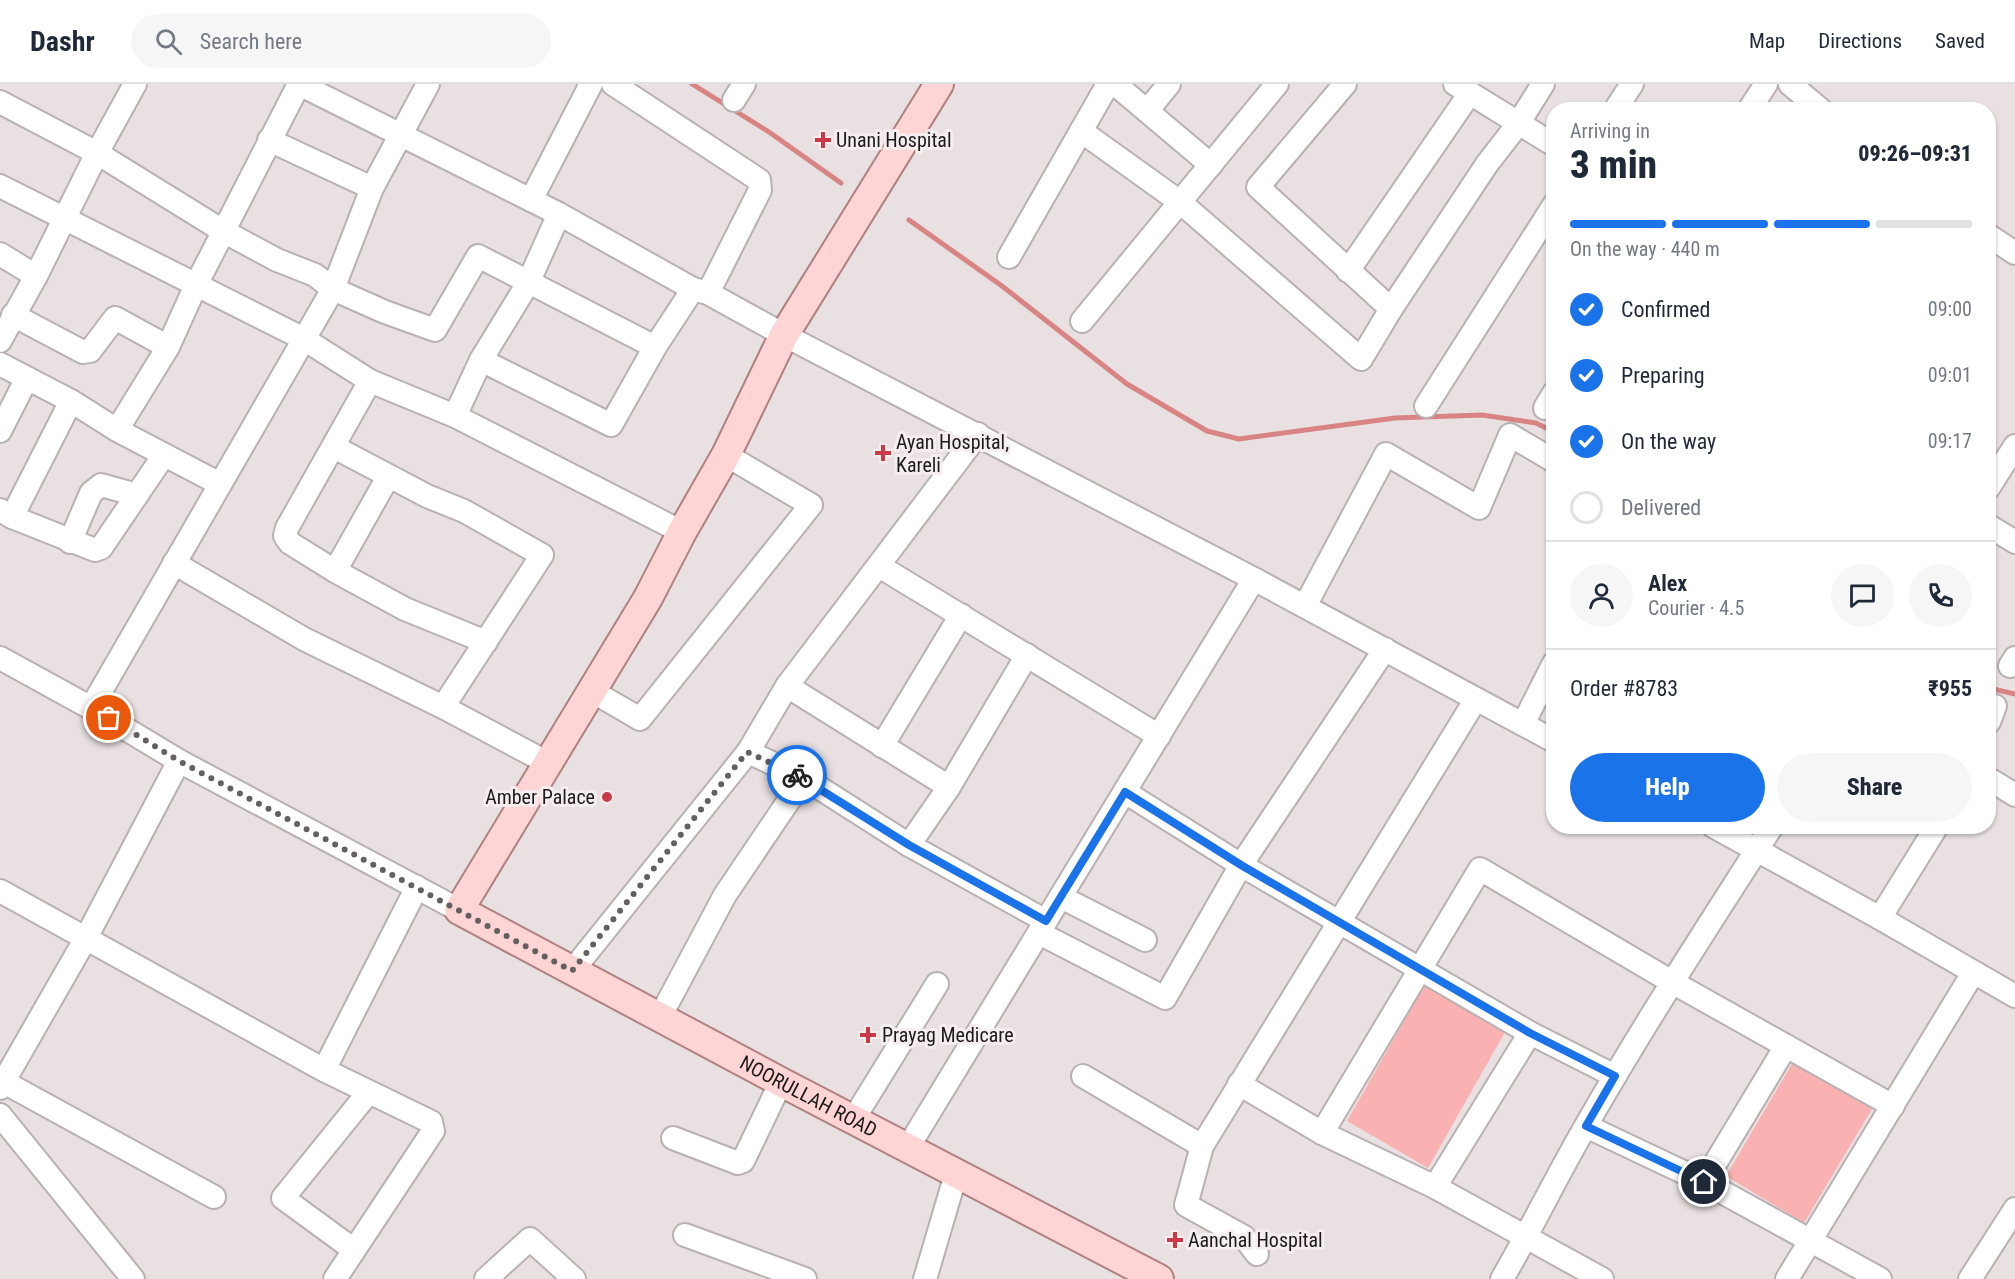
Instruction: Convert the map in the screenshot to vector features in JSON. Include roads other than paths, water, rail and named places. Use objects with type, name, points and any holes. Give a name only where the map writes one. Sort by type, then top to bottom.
[{"type":"main road","points":[[459,910],[648,598],[726,455],[784,335],[939,84]]},
{"type":"main road","name":"NOORULLAH ROAD","points":[[459,910],[907,1149],[1159,1279]]},
{"type":"street","points":[[0,341],[135,84]]},
{"type":"street","points":[[117,430],[168,347],[196,285],[299,84],[559,214],[700,291],[1254,579],[1546,736]]},
{"type":"street","points":[[91,708],[333,289],[372,188],[428,84]]},
{"type":"street","points":[[531,200],[591,84]]},
{"type":"street","points":[[481,360],[611,425],[655,347],[700,291],[760,190],[759,180],[613,84]]},
{"type":"street","points":[[1009,257],[1108,84]]},
{"type":"street","points":[[1115,84],[1210,165]]},
{"type":"street","points":[[1147,111],[1169,84]]},
{"type":"street","points":[[1082,321],[1276,84]]},
{"type":"street","points":[[1345,84],[1258,187],[1390,309]]},
{"type":"street","points":[[1081,131],[1180,202],[1361,359],[1390,309],[1487,164],[1518,124],[1543,84]]},
{"type":"street","points":[[1620,102],[1632,84]]},
{"type":"street","points":[[1754,102],[1766,84]]},
{"type":"street","points":[[1790,84],[1811,102]]},
{"type":"street","points":[[1348,272],[1462,88],[1546,140]]},
{"type":"street","points":[[0,102],[97,153],[224,231],[277,260],[315,275],[333,289],[385,312],[435,330],[478,256],[655,347]]},
{"type":"street","points":[[269,140],[372,188]]},
{"type":"street","points":[[0,186],[304,339],[370,381],[455,416],[682,532]]},
{"type":"street","points":[[455,416],[481,360],[528,283],[559,214]]},
{"type":"street","points":[[1426,406],[1546,218]]},
{"type":"street","points":[[1996,241],[2015,253]]},
{"type":"street","points":[[0,254],[36,276]]},
{"type":"street","points":[[13,315],[83,352],[90,351],[116,318],[168,347]]},
{"type":"street","points":[[0,364],[71,401],[117,430],[220,484]]},
{"type":"street","points":[[0,431],[27,378]]},
{"type":"street","points":[[370,381],[287,528],[285,536],[290,543],[335,571],[405,609],[486,642]]},
{"type":"street","points":[[71,401],[6,514],[70,542],[95,550],[101,548],[164,455]]},
{"type":"street","points":[[572,971],[747,752],[787,686],[978,434]]},
{"type":"street","points":[[1305,606],[1386,454],[1479,508],[1510,435],[1546,456]]},
{"type":"street","points":[[1996,476],[2015,446]]},
{"type":"street","points":[[334,447],[388,477],[464,512],[542,555],[443,707]]},
{"type":"street","points":[[592,691],[640,719],[811,505],[726,455]]},
{"type":"street","points":[[335,571],[388,477]]},
{"type":"street","points":[[70,542],[91,493],[101,485],[137,495]]},
{"type":"street","points":[[1996,530],[2015,542]]},
{"type":"street","points":[[174,563],[304,639],[443,707],[548,763]]},
{"type":"street","points":[[879,566],[1159,736]]},
{"type":"street","points":[[907,1149],[1254,579]]},
{"type":"street","points":[[882,746],[961,615]]},
{"type":"street","points":[[747,752],[804,778],[1042,927],[1165,998],[1241,865],[1384,649]]},
{"type":"street","points":[[909,845],[949,787],[1027,655]]},
{"type":"street","points":[[0,658],[91,708],[179,761],[459,910]]},
{"type":"street","points":[[1523,723],[1546,678]]},
{"type":"street","points":[[787,686],[949,787]]},
{"type":"street","points":[[1257,1254],[1244,1237],[1186,1205],[1202,1146],[1476,699]]},
{"type":"street","points":[[179,761],[86,938],[1,1083],[214,1197]]},
{"type":"street","points":[[660,1017],[726,895],[804,778]]},
{"type":"street","points":[[1996,783],[2015,795]]},
{"type":"street","points":[[1125,792],[1241,865],[1530,1033],[1615,1076]]},
{"type":"street","points":[[1728,834],[2015,996]]},
{"type":"street","points":[[1502,1279],[1527,1238],[1615,1076],[1671,982],[1767,834]]},
{"type":"street","points":[[1880,918],[1932,834]]},
{"type":"street","points":[[1322,1133],[1480,869],[1671,982],[1893,1106]]},
{"type":"street","points":[[324,1070],[417,887]]},
{"type":"street","points":[[0,891],[324,1070],[431,1122],[433,1131],[335,1279]]},
{"type":"street","points":[[1061,897],[1145,940]]},
{"type":"street","points":[[1788,1279],[1973,973]]},
{"type":"street","points":[[854,1120],[937,984]]},
{"type":"street","points":[[1435,1187],[1530,1033]]},
{"type":"street","points":[[1704,1182],[1786,1046]]},
{"type":"street","points":[[1083,1076],[1202,1146]]},
{"type":"street","points":[[673,1138],[738,1162],[744,1161],[781,1082]]},
{"type":"street","points":[[1239,1084],[1322,1133],[1435,1187],[1602,1279]]},
{"type":"street","points":[[354,1250],[283,1198],[368,1093]]},
{"type":"street","points":[[0,1115],[133,1279]]},
{"type":"street","points":[[1586,1126],[1704,1182],[1880,1279]]},
{"type":"street","points":[[925,1279],[956,1174]]},
{"type":"street","points":[[1970,1279],[2015,1209]]},
{"type":"street","points":[[685,1235],[805,1279]]},
{"type":"street","points":[[486,1279],[530,1239],[574,1279]]},
{"type":"waterway","points":[[692,84],[769,132],[841,183]]},
{"type":"waterway","points":[[909,220],[1002,286],[1127,384],[1207,431],[1239,439],[1395,418],[1482,415],[1536,423],[1546,428]]},
{"type":"waterway","points":[[1996,690],[2015,694]]},
{"type":"place","name":"Unani Hospital","points":[[823,140]]},
{"type":"place","name":"Ayan Hospital, Kareli","points":[[883,453]]},
{"type":"place","name":"Amber Palace","points":[[607,797]]},
{"type":"place","name":"Prayag Medicare","points":[[868,1035]]},
{"type":"place","name":"Aanchal Hospital","points":[[1175,1240]]}]
